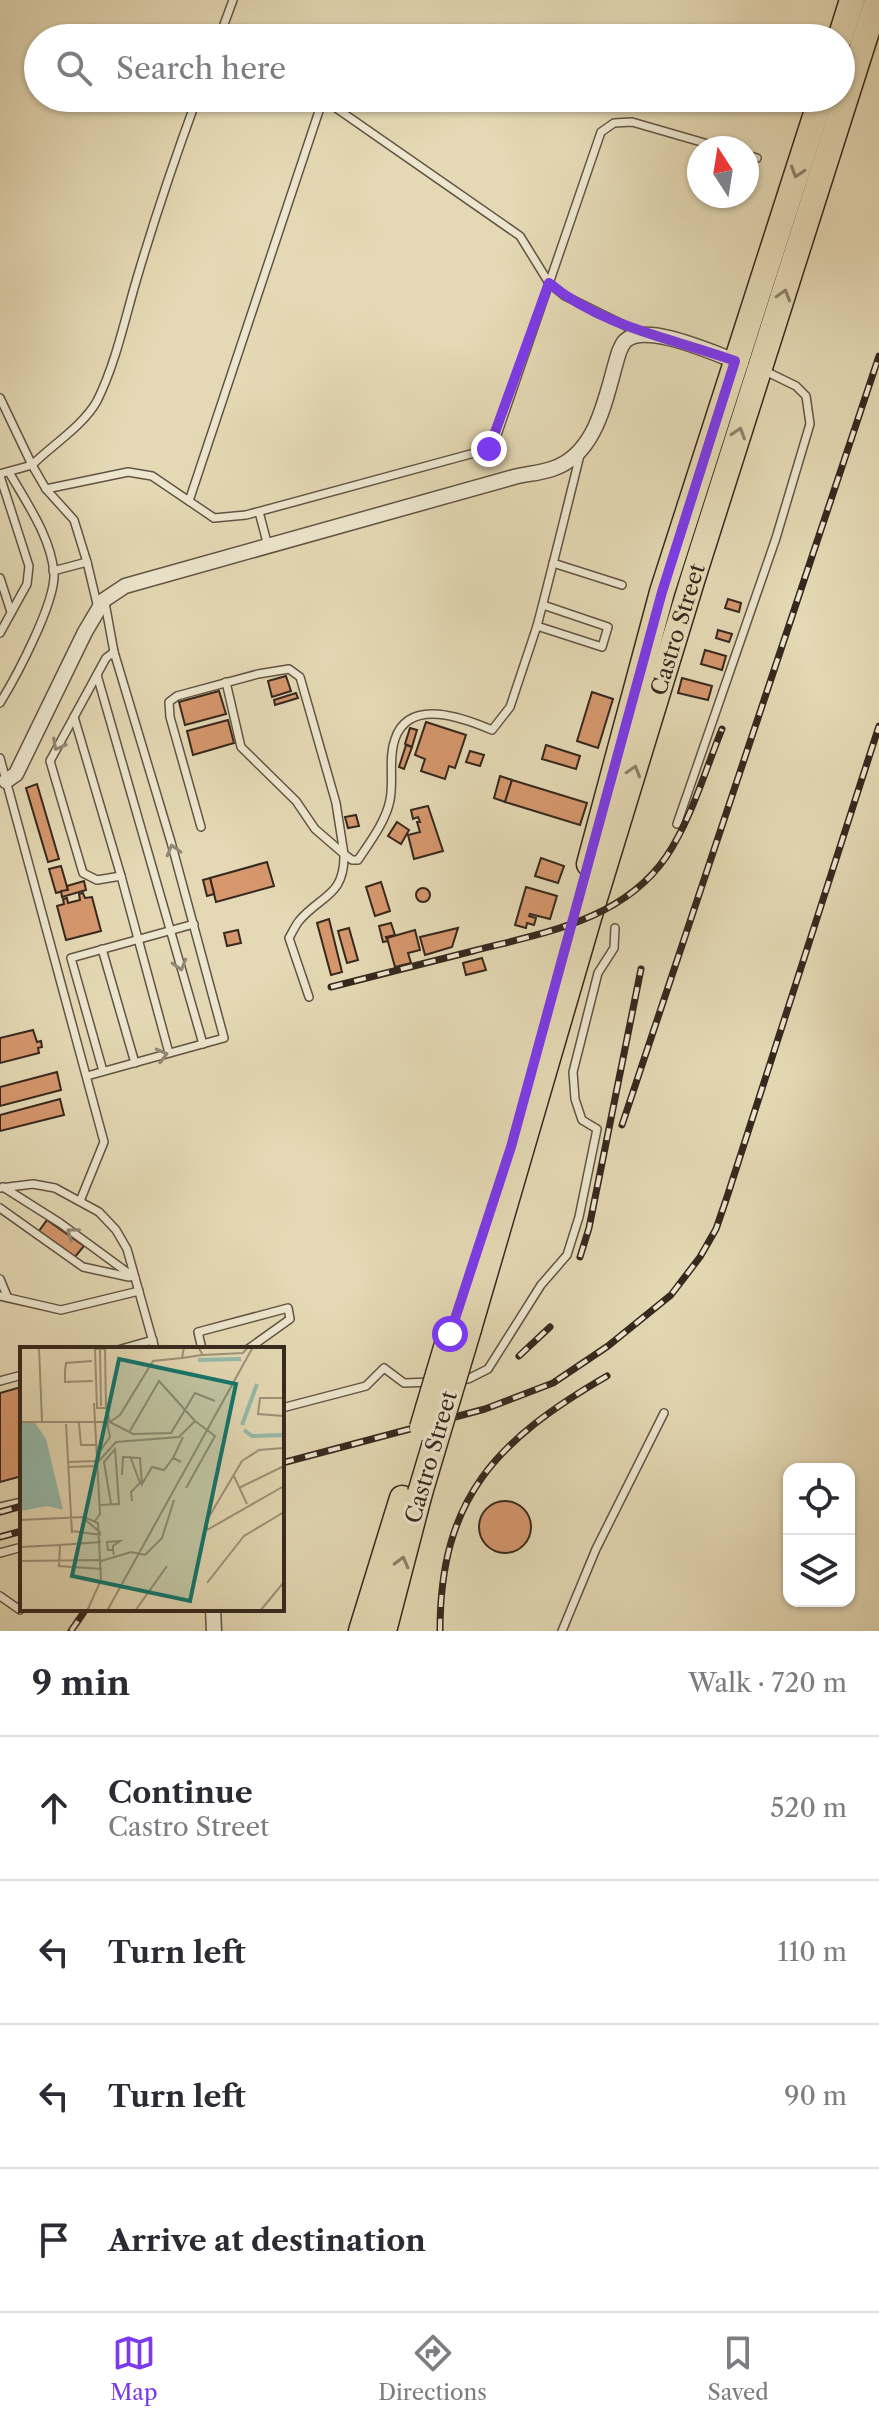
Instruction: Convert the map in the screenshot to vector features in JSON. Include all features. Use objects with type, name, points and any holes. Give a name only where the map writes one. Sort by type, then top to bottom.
[{"type":"main road","points":[[844,24],[852,0]]},
{"type":"main road","name":"Castro Street","points":[[855,70],[877,0]]},
{"type":"main road","name":"Castro Street","points":[[460,1332],[662,592],[816,112]]},
{"type":"main road","name":"Castro Street","points":[[361,1631],[411,1496],[706,537],[842,112]]},
{"type":"main road","name":"Castro Street","points":[[384,1631],[411,1496]]},
{"type":"street","points":[[2,768],[16,774],[85,632],[102,604],[125,586],[554,468],[581,452],[593,433],[625,340],[642,334],[657,335],[761,369]]},
{"type":"street","points":[[213,1611],[214,1631]]},
{"type":"lane","points":[[224,24],[233,0]]},
{"type":"lane","points":[[3,474],[32,465],[55,442],[82,422],[96,401],[192,112]]},
{"type":"lane","points":[[189,501],[319,112]]},
{"type":"lane","points":[[342,112],[520,236],[549,283],[573,302],[642,334]]},
{"type":"lane","points":[[46,489],[128,472],[152,476],[214,518],[259,512],[489,449],[601,132],[614,123],[632,122],[687,138]]},
{"type":"lane","points":[[677,824],[776,538],[810,424],[806,396],[796,386],[761,369]]},
{"type":"lane","points":[[0,398],[46,489],[74,520],[102,604],[224,1038],[87,1076]]},
{"type":"lane","points":[[226,682],[241,747],[296,801],[315,829],[352,860],[358,860],[373,838],[390,801],[395,738],[405,722],[426,714],[460,717],[492,730],[510,707],[543,605],[581,452]]},
{"type":"lane","points":[[0,703],[12,683],[53,589],[53,571],[42,531],[3,474]]},
{"type":"lane","points":[[0,633],[27,584],[29,566],[3,474]]},
{"type":"lane","points":[[259,512],[268,546]]},
{"type":"lane","points":[[53,571],[87,562]]},
{"type":"lane","points":[[553,563],[622,585]]},
{"type":"lane","points":[[0,578],[11,612]]},
{"type":"lane","points":[[537,626],[602,647],[608,627],[543,605]]},
{"type":"lane","points":[[114,652],[106,658],[50,761],[83,873],[97,880],[121,876]]},
{"type":"lane","points":[[201,827],[170,717],[169,702],[177,696],[226,682],[289,669],[300,677],[336,803],[344,854],[345,873],[330,895],[298,921],[289,938],[309,997]]},
{"type":"lane","points":[[97,675],[203,1044]]},
{"type":"lane","points":[[74,717],[169,1053]]},
{"type":"lane","points":[[2,768],[104,1142],[80,1201]]},
{"type":"lane","points":[[0,805],[12,802]]},
{"type":"lane","points":[[103,1071],[71,958],[194,924]]},
{"type":"lane","points":[[284,1407],[366,1386],[384,1368],[404,1383],[468,1379],[488,1369],[541,1285],[567,1255],[579,1217],[597,1129],[582,1120],[575,1099],[573,1072],[598,973],[614,948],[615,928]]},
{"type":"lane","points":[[102,949],[135,1063]]},
{"type":"lane","points":[[2,1187],[33,1184],[55,1188],[99,1212],[116,1230],[127,1249],[154,1345]]},
{"type":"lane","points":[[2,1187],[60,1223],[135,1278]]},
{"type":"lane","points":[[0,1208],[83,1267],[135,1278]]},
{"type":"lane","points":[[0,1279],[3,1296],[61,1310],[139,1291]]},
{"type":"lane","points":[[202,1347],[198,1332],[288,1308],[290,1319],[251,1347]]},
{"type":"lane","points":[[0,1381],[20,1376]]},
{"type":"lane","points":[[562,1631],[596,1549],[664,1413]]},
{"type":"lane","points":[[0,1507],[20,1502]]},
{"type":"lane","points":[[0,1553],[20,1548]]},
{"type":"lane","points":[[0,1596],[20,1610]]},
{"type":"building","points":[[728,599],[741,603],[739,612],[725,608]]},
{"type":"building","points":[[718,630],[732,634],[729,642],[716,638]]},
{"type":"building","points":[[705,650],[726,656],[722,670],[701,664]]},
{"type":"building","points":[[286,676],[291,691],[272,697],[268,681]]},
{"type":"building","points":[[682,678],[712,686],[708,700],[678,693]]},
{"type":"building","points":[[219,691],[226,714],[185,725],[179,702]]},
{"type":"building","points":[[592,692],[613,699],[598,748],[577,741]]},
{"type":"building","points":[[296,693],[298,698],[275,705],[274,700]]},
{"type":"building","points":[[228,720],[234,743],[193,755],[187,731]]},
{"type":"building","points":[[426,722],[466,735],[455,768],[449,766],[445,779],[421,771],[425,759],[415,755]]},
{"type":"building","points":[[410,728],[417,730],[412,747],[405,744]]},
{"type":"building","points":[[406,745],[412,747],[404,769],[399,767]]},
{"type":"building","points":[[546,745],[580,756],[576,769],[542,759]]},
{"type":"building","points":[[470,751],[484,755],[480,766],[466,762]]},
{"type":"building","points":[[500,776],[512,780],[505,802],[494,798]]},
{"type":"building","points":[[512,780],[587,803],[580,825],[505,802]]},
{"type":"building","points":[[37,784],[59,859],[48,862],[26,788]]},
{"type":"building","points":[[428,806],[443,851],[414,859],[408,835],[420,832],[417,822],[420,822],[418,817],[413,819],[411,810]]},
{"type":"building","points":[[356,815],[359,826],[348,828],[345,817]]},
{"type":"building","points":[[397,822],[409,830],[401,844],[388,836]]},
{"type":"building","points":[[541,858],[564,866],[558,883],[535,876]]},
{"type":"building","points":[[267,862],[274,886],[216,902],[210,878]]},
{"type":"building","points":[[61,866],[68,890],[56,893],[49,869]]},
{"type":"building","points":[[210,878],[214,894],[207,896],[203,880]]},
{"type":"building","points":[[84,881],[86,890],[62,897],[61,891],[68,890],[67,886]]},
{"type":"building","points":[[381,882],[390,911],[375,916],[366,887]]},
{"type":"building","points":[[526,887],[557,896],[550,919],[530,914],[536,918],[534,925],[527,923],[526,928],[515,925]]},
{"type":"building","points":[[423,888],[430,895],[423,902],[416,895]]},
{"type":"building","points":[[83,893],[85,898],[92,897],[101,931],[66,940],[57,906],[64,904],[63,899],[67,898],[68,903],[80,900],[79,894]]},
{"type":"building","points":[[329,919],[342,972],[331,975],[317,923]]},
{"type":"building","points":[[391,923],[395,935],[386,937],[388,941],[383,942],[379,926]]},
{"type":"building","points":[[349,928],[358,960],[347,963],[338,931]]},
{"type":"building","points":[[458,928],[452,947],[425,955],[420,937]]},
{"type":"building","points":[[238,930],[241,943],[227,946],[224,933]]},
{"type":"building","points":[[415,930],[420,950],[408,953],[411,963],[395,967],[387,938]]},
{"type":"building","points":[[482,958],[486,970],[466,975],[463,963]]},
{"type":"building","points":[[33,1030],[37,1042],[41,1041],[39,1053],[0,1063],[0,1038]]},
{"type":"building","points":[[57,1072],[61,1090],[0,1106],[0,1087]]},
{"type":"building","points":[[60,1099],[64,1115],[0,1131],[0,1115]]},
{"type":"building","points":[[47,1220],[84,1246],[75,1257],[39,1231]]},
{"type":"building","points":[[20,1387],[20,1477],[0,1482],[0,1393]]},
{"type":"building","points":[[505,1501],[523,1509],[531,1527],[523,1545],[505,1553],[487,1545],[479,1527],[487,1509]]},
{"type":"railway","points":[[622,1125],[879,356]]},
{"type":"railway","points":[[284,1462],[485,1409],[553,1383],[608,1346],[671,1295],[700,1257],[716,1229],[879,726]]},
{"type":"railway","points":[[331,987],[553,930],[604,910],[627,896],[648,879],[675,843],[722,729]]},
{"type":"railway","points":[[580,1257],[589,1228],[641,969]]},
{"type":"railway","points":[[519,1356],[550,1327]]},
{"type":"railway","points":[[440,1631],[443,1584],[451,1544],[464,1508],[482,1477],[506,1449],[534,1424],[607,1376]]},
{"type":"railway","points":[[0,1512],[20,1507]]},
{"type":"railway","points":[[0,1537],[20,1532]]},
{"type":"railway","points":[[71,1631],[85,1611]]},
{"type":"route","points":[[450,1334],[511,1147],[662,592],[735,361],[657,335],[642,334],[573,302],[549,283],[497,435],[489,449]]}]
